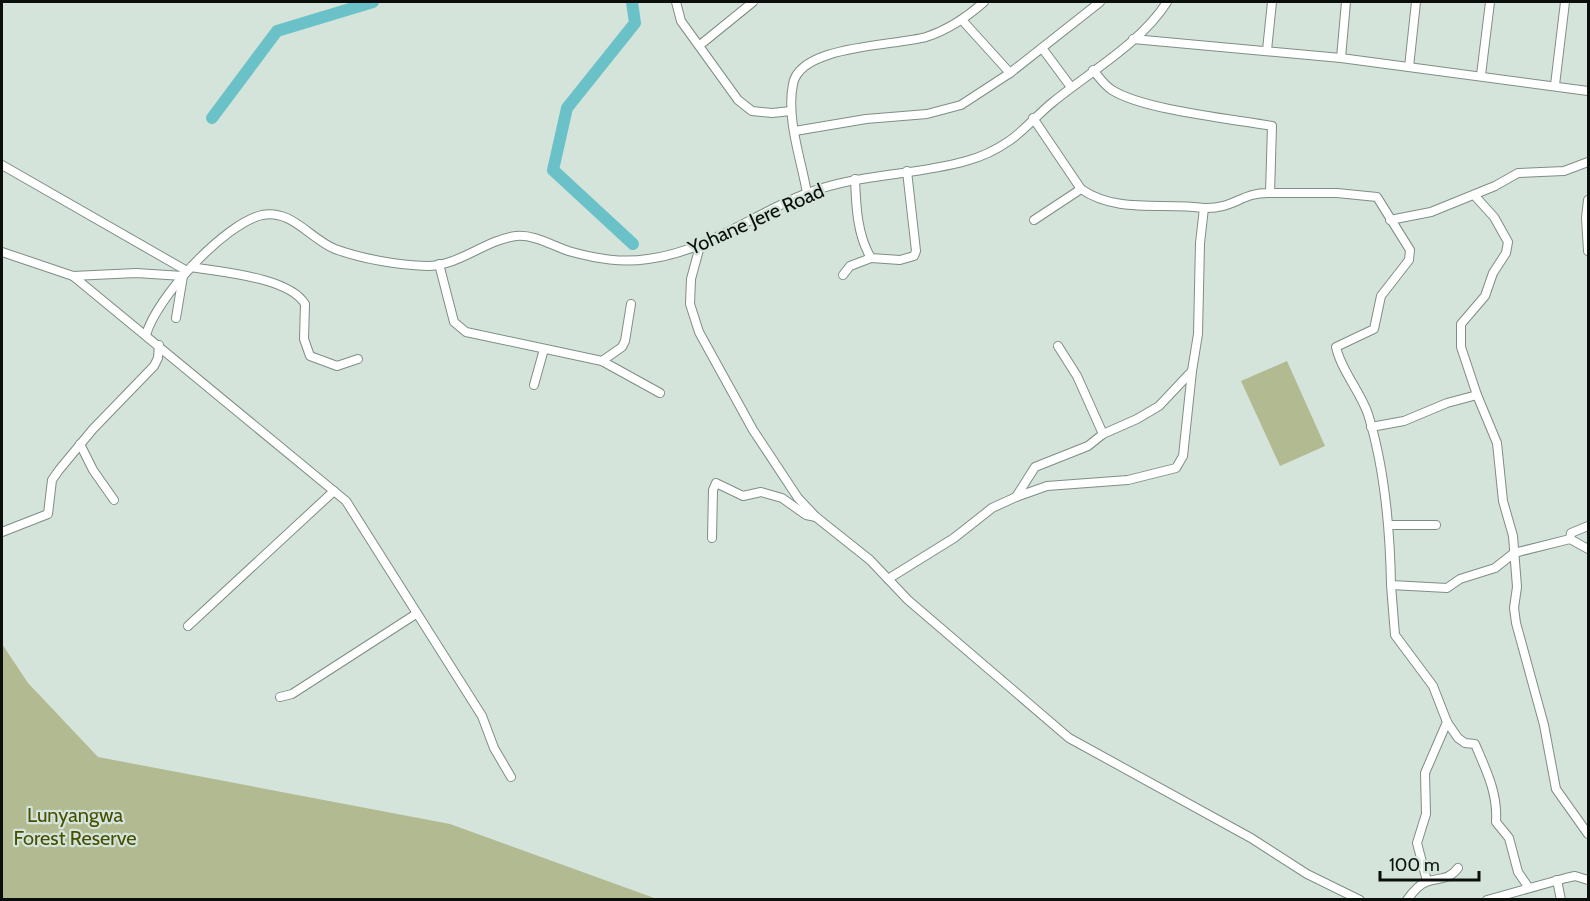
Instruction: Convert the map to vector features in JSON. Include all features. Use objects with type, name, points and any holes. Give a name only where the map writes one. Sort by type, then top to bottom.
[{"type":"street","points":[[676,2],[681,21],[738,100],[752,111],[772,113],[791,111]]},
{"type":"street","points":[[700,45],[753,2]]},
{"type":"street","points":[[807,193],[791,111],[793,81],[799,70],[812,61],[832,54],[926,37],[962,20],[984,2]]},
{"type":"street","points":[[795,131],[866,119],[945,111],[961,105],[1010,73],[1100,2]]},
{"type":"street","name":"Yohane Jere Road","points":[[146,334],[154,312],[187,271],[235,231],[252,219],[265,214],[282,216],[302,226],[320,242],[353,255],[429,266],[468,255],[494,241],[519,236],[610,261],[648,259],[700,246],[807,193],[855,179],[966,161],[988,153],[1011,140],[1033,118],[1155,21],[1167,2]]},
{"type":"street","points":[[1267,50],[1272,2]]},
{"type":"street","points":[[1341,58],[1346,2]]},
{"type":"street","points":[[1409,67],[1416,2]]},
{"type":"street","points":[[1481,75],[1490,2]]},
{"type":"street","points":[[1555,85],[1565,2]]},
{"type":"street","points":[[962,20],[1010,73]]},
{"type":"street","points":[[1133,39],[1341,58],[1588,91]]},
{"type":"street","points":[[1042,48],[1071,87]]},
{"type":"street","points":[[1093,70],[1104,85],[1119,94],[1167,108],[1272,126],[1270,193]]},
{"type":"street","points":[[1033,118],[1081,189],[1112,203],[1204,208],[1228,207],[1248,195],[1270,193],[1337,193],[1371,196],[1381,202],[1410,250],[1409,260],[1384,289],[1374,329],[1336,347],[1356,387],[1371,427],[1389,525],[1395,635],[1433,686],[1447,722],[1461,741],[1475,744],[1495,793],[1496,822],[1509,838],[1518,872],[1529,888]]},
{"type":"street","points":[[1390,220],[1431,212],[1474,195],[1518,173],[1563,171],[1588,162]]},
{"type":"street","points":[[2,165],[187,271]]},
{"type":"street","points":[[843,274],[850,266],[871,258],[900,260],[914,256],[907,171]]},
{"type":"street","points":[[855,179],[861,239],[871,258]]},
{"type":"street","points":[[1034,220],[1081,189]]},
{"type":"street","points":[[1474,195],[1494,217],[1508,242],[1506,253],[1492,273],[1485,296],[1461,324],[1461,347],[1477,395],[1497,443],[1503,501],[1513,537],[1517,587],[1514,608],[1516,623],[1544,725],[1556,789],[1588,834]]},
{"type":"street","points":[[1588,201],[1586,218],[1588,251]]},
{"type":"street","points":[[888,579],[954,538],[992,508],[1016,497],[1047,486],[1128,480],[1176,468],[1183,456],[1198,334],[1200,243],[1204,208]]},
{"type":"street","points":[[700,246],[691,279],[690,304],[699,332],[753,430],[798,498],[816,517],[870,560],[908,600],[1069,738],[1251,838],[1307,874],[1360,900]]},
{"type":"street","points":[[2,252],[73,276],[346,501],[482,716],[494,748],[511,777]]},
{"type":"street","points":[[439,264],[454,322],[458,327],[480,336],[602,361],[660,393]]},
{"type":"street","points":[[73,276],[227,270],[297,293],[305,304],[304,339],[310,356],[337,366],[358,359]]},
{"type":"street","points":[[176,318],[187,271]]},
{"type":"street","points":[[602,361],[622,347],[626,341],[630,304]]},
{"type":"street","points":[[2,532],[48,514],[52,480],[80,444],[154,366],[158,358],[159,345]]},
{"type":"street","points":[[1058,346],[1077,376],[1103,434]]},
{"type":"street","points":[[534,385],[544,349]]},
{"type":"street","points":[[1016,497],[1035,467],[1088,446],[1103,434],[1159,406],[1192,371]]},
{"type":"street","points":[[1371,427],[1404,421],[1447,403],[1477,395]]},
{"type":"street","points":[[80,444],[93,470],[114,500]]},
{"type":"street","points":[[712,538],[713,490],[716,483],[742,496],[760,492],[782,498],[806,515],[816,517]]},
{"type":"street","points":[[188,626],[334,490]]},
{"type":"street","points":[[1389,525],[1436,525]]},
{"type":"street","points":[[1570,539],[1571,533],[1588,526]]},
{"type":"street","points":[[1391,585],[1447,588],[1460,579],[1498,566],[1514,552],[1570,539],[1588,549]]},
{"type":"street","points":[[280,698],[292,694],[416,614]]},
{"type":"street","points":[[1428,881],[1417,843],[1426,814],[1425,773],[1447,722]]},
{"type":"street","points":[[1407,900],[1428,881],[1448,878],[1458,868]]},
{"type":"street","points":[[1487,900],[1575,876],[1588,880]]},
{"type":"street","points":[[1557,880],[1561,900]]},
{"type":"green space","points":[[1287,361],[1325,446],[1280,466],[1241,381]]},
{"type":"green space","name":"Lunyangwa Forest Reserve","points":[[2,644],[28,683],[98,757],[450,824],[657,899],[2,899]]},
{"type":"waterway","points":[[212,118],[277,31],[373,2]]},
{"type":"waterway","points":[[632,2],[635,23],[567,108],[553,170],[633,244]]}]
